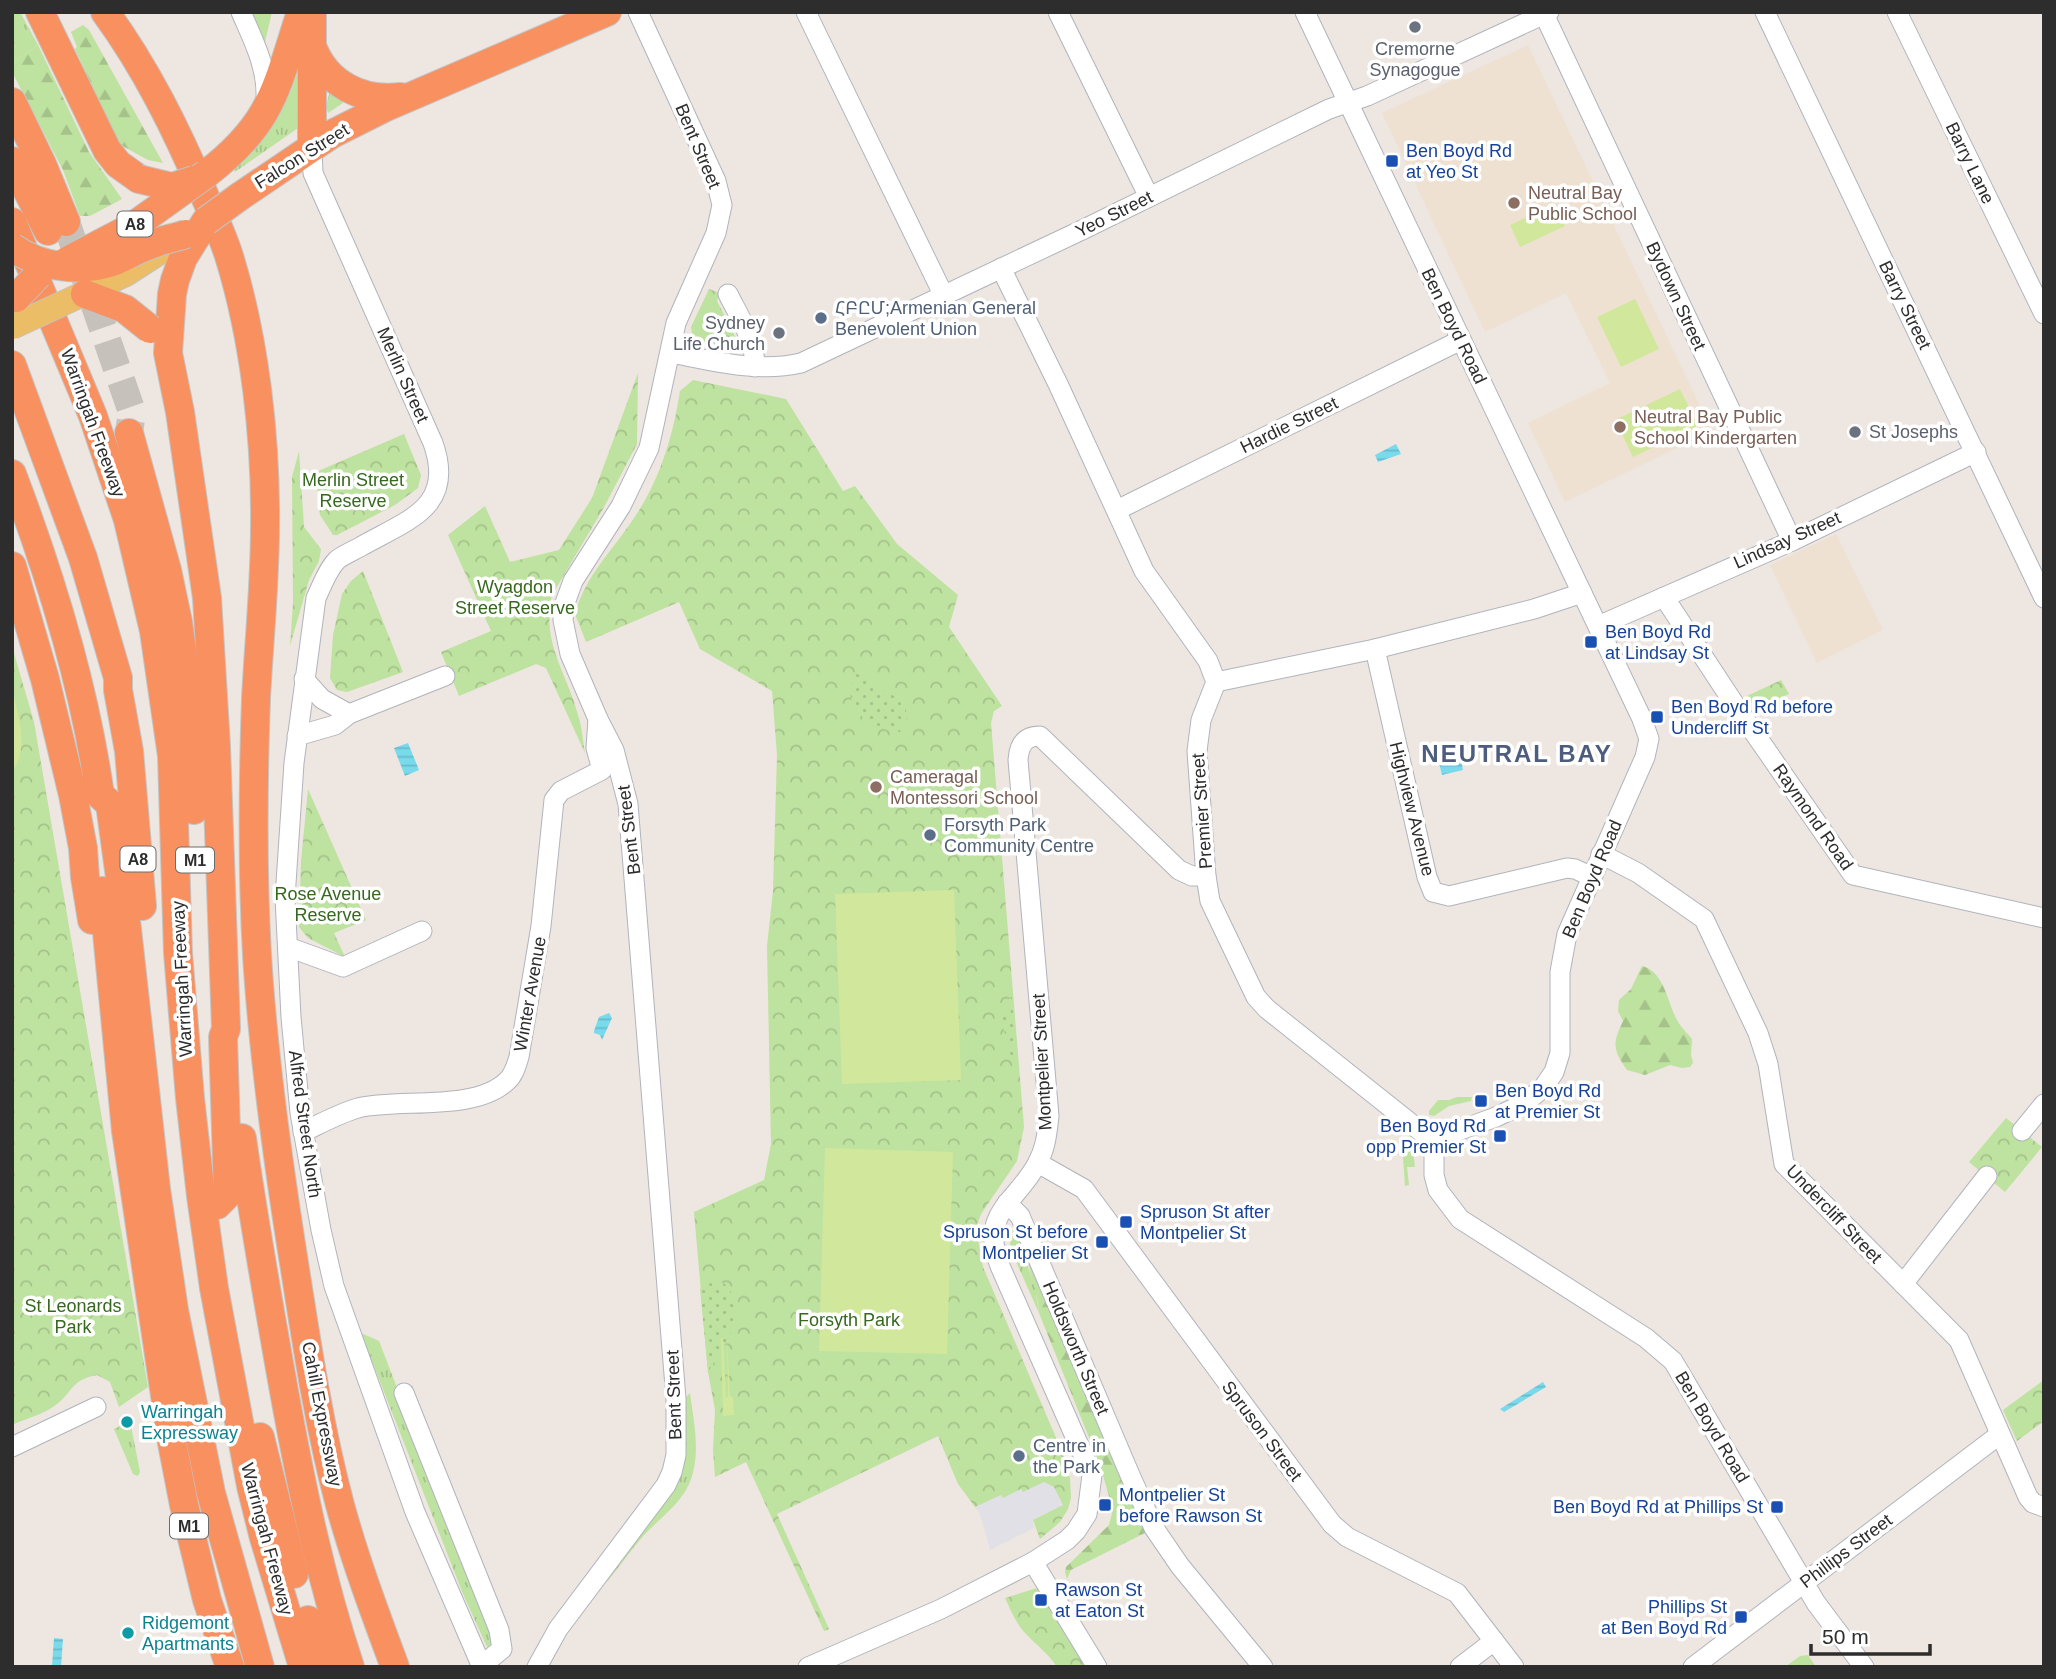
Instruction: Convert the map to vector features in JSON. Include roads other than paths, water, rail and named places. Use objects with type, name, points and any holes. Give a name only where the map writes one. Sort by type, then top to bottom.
[{"type":"highway","name":"A8","points":[[40,12],[107,150],[124,170],[139,179],[172,187],[187,183],[216,167]]},
{"type":"highway","name":"Cahill Expressway","points":[[105,12],[151,83],[175,127],[228,251],[241,301],[254,372],[262,441],[265,527],[256,699],[254,864],[264,1056],[310,1365],[334,1478],[360,1573],[395,1667]]},
{"type":"highway","name":"A8","points":[[13,297],[48,270],[132,226],[216,167],[248,136],[265,113],[285,68],[301,12]]},
{"type":"highway","points":[[312,12],[312,147]]},
{"type":"highway","name":"Falcon Street","points":[[196,227],[312,147],[365,117],[607,12]]},
{"type":"highway","points":[[312,46],[326,73],[343,87],[385,98],[415,94]]},
{"type":"highway","points":[[12,102],[42,163],[57,226],[12,162]]},
{"type":"highway","name":"Warringah Freeway","points":[[12,222],[98,429],[128,520],[155,631],[172,755],[178,953],[190,1098],[214,1288],[249,1475],[264,1538],[303,1667]]},
{"type":"highway","points":[[12,247],[48,270],[85,266],[107,263],[196,227]]},
{"type":"highway","points":[[196,227],[178,268],[162,337],[182,425],[207,598],[216,746],[226,1029],[223,1037],[228,1194],[217,1205]]},
{"type":"highway","points":[[85,294],[125,309],[162,337]]},
{"type":"highway","name":"Warringah Freeway","points":[[47,333],[100,471],[139,617],[159,743],[174,1089],[185,1191],[229,1451],[255,1556],[287,1667]]},
{"type":"highway","name":"A8","points":[[12,365],[95,594],[118,678],[130,764],[153,1041],[140,1053]]},
{"type":"highway","name":"Warringah Freeway","points":[[129,433],[178,622],[187,687],[192,754],[197,945],[208,1133],[233,1312],[262,1448],[289,1556],[324,1667]]},
{"type":"highway","name":"M1","points":[[12,474],[45,568],[84,706],[100,795],[95,807],[126,1131],[172,1443],[207,1600],[230,1667]]},
{"type":"highway","points":[[12,566],[45,678],[73,795],[100,965],[116,1010]]},
{"type":"highway","points":[[118,678],[125,688],[136,732],[149,820],[162,984],[169,1002]]},
{"type":"highway","name":"M1","points":[[100,795],[110,804],[157,1200],[179,1334],[211,1493],[260,1667]]},
{"type":"highway","points":[[226,1029],[231,1036],[235,1094],[262,1274],[303,1493],[328,1594],[350,1667]]},
{"type":"main road","name":"Falcon Street","points":[[12,327],[126,274],[196,227]]},
{"type":"main road","points":[[13,297],[85,294]]},
{"type":"street","points":[[241,12],[261,60],[267,92],[265,113]]},
{"type":"street","name":"Bent Street","points":[[537,1667],[558,1629],[668,1481],[677,1440],[668,1282],[628,804],[614,750],[597,719],[567,642],[563,620],[565,603],[579,571],[621,506],[644,463],[676,323],[716,233],[722,205],[716,181],[638,12]]},
{"type":"street","points":[[806,12],[944,296]]},
{"type":"street","points":[[1058,12],[1149,197]]},
{"type":"street","name":"Ben Boyd Road","points":[[1305,12],[1642,719],[1648,739],[1645,757],[1590,876],[1567,934],[1560,972],[1561,1041],[1554,1072],[1537,1094],[1516,1108],[1452,1133],[1438,1145],[1434,1153],[1434,1175],[1442,1196],[1460,1219],[1646,1339],[1673,1361],[1804,1583],[1864,1667]]},
{"type":"street","name":"Barry Street","points":[[1765,12],[2044,598]]},
{"type":"street","name":"Barry Lane","points":[[1897,12],[2044,314]]},
{"type":"street","name":"Yeo Street","points":[[671,353],[755,367],[777,368],[801,363],[1329,109],[1454,58],[1545,13]]},
{"type":"street","name":"Bydown Street","points":[[1545,13],[1792,541]]},
{"type":"street","name":"Merlin Street","points":[[312,147],[312,167],[318,183],[433,443],[440,474],[436,493],[421,512],[337,560]]},
{"type":"street","points":[[275,172],[288,169],[301,171],[312,176],[318,183]]},
{"type":"street","points":[[1001,268],[1144,571],[1208,661],[1216,682],[1375,649],[1534,609],[1582,593]]},
{"type":"street","points":[[728,294],[750,337],[755,367]]},
{"type":"street","name":"Hardie Street","points":[[1117,510],[1461,340]]},
{"type":"street","name":"Lindsay Street","points":[[1598,626],[1792,541],[1976,452]]},
{"type":"street","name":"Alfred Street North","points":[[337,560],[316,598],[297,736],[287,852],[285,898],[291,1017],[303,1132],[334,1286],[415,1512],[481,1666],[502,1648],[499,1630],[404,1393]]},
{"type":"street","name":"Raymond Road","points":[[1664,597],[1853,875],[2044,918]]},
{"type":"street","name":"Highview Avenue","points":[[1375,649],[1427,877],[1433,892],[1449,897],[1567,868],[1590,876]]},
{"type":"street","points":[[297,736],[335,725],[349,714],[444,676]]},
{"type":"street","points":[[304,679],[322,699],[349,714]]},
{"type":"street","name":"Premier Street","points":[[1216,682],[1201,720],[1197,751],[1206,876],[1210,901],[1256,997],[1266,1009],[1438,1145]]},
{"type":"street","name":"Winter Avenue","points":[[303,1132],[358,1108],[475,1096],[501,1086],[512,1076],[519,1057],[541,926],[554,800],[561,791],[602,770],[596,748],[597,719]]},
{"type":"street","name":"Montpelier Street","points":[[808,1667],[941,1609],[1033,1562],[1067,1540],[1087,1514],[1092,1475],[994,1249],[992,1231],[1007,1203],[1038,1163],[1047,1139],[1049,1116],[1018,760],[1022,743],[1033,736],[1040,736],[1179,870],[1192,876],[1206,876]]},
{"type":"street","name":"Undercliff Street","points":[[1601,854],[1638,873],[1704,919],[1758,1033],[1768,1064],[1784,1164],[1959,1340],[2028,1497],[2033,1503],[2044,1507]]},
{"type":"street","points":[[288,947],[343,967],[422,931]]},
{"type":"street","points":[[2022,1132],[2044,1104]]},
{"type":"street","name":"Spruson Street","points":[[1038,1163],[1084,1189],[1332,1524],[1347,1536],[1457,1593],[1514,1667]]},
{"type":"street","points":[[1903,1284],[1987,1177]]},
{"type":"street","name":"Holdsworth Street","points":[[1007,1203],[1020,1216],[1154,1528],[1180,1566],[1263,1667]]},
{"type":"street","points":[[12,1447],[96,1407]]},
{"type":"street","name":"Phillips Street","points":[[1693,1667],[1999,1435]]},
{"type":"street","points":[[1033,1562],[1097,1667]]},
{"type":"street","points":[[1460,1667],[1494,1641]]},
{"type":"water","points":[[1396,444],[1401,454],[1378,462],[1375,455]]},
{"type":"water","points":[[408,743],[419,770],[405,776],[394,748]]},
{"type":"water","points":[[1461,760],[1463,770],[1442,775],[1439,763]]},
{"type":"water","points":[[609,1013],[612,1018],[602,1040],[594,1031],[599,1017]]},
{"type":"water","points":[[1543,1382],[1546,1387],[1504,1412],[1500,1409]]},
{"type":"water","points":[[54,1638],[63,1639],[61,1667],[52,1666]]},
{"type":"tunnel","points":[[66,222],[132,412],[129,433]]},
{"type":"place","name":"Cremorne Synagogue","points":[[1415,27]]},
{"type":"place","name":"Ben Boyd Rd at Yeo St","points":[[1392,161]]},
{"type":"place","name":"Neutral Bay Public School","points":[[1514,203]]},
{"type":"place","name":"ՀԲԸՄ;Armenian General Benevolent Union","points":[[821,318]]},
{"type":"place","name":"Sydney Life Church","points":[[779,333]]},
{"type":"place","name":"Neutral Bay Public School Kindergarten","points":[[1620,427]]},
{"type":"place","name":"St Josephs","points":[[1855,432]]},
{"type":"place","name":"Ben Boyd Rd at Lindsay St","points":[[1591,642]]},
{"type":"place","name":"Ben Boyd Rd before Undercliff St","points":[[1657,717]]},
{"type":"place","name":"Cameragal Montessori School","points":[[876,787]]},
{"type":"place","name":"Forsyth Park Community Centre","points":[[930,835]]},
{"type":"place","name":"Ben Boyd Rd at Premier St","points":[[1481,1101]]},
{"type":"place","name":"Ben Boyd Rd opp Premier St","points":[[1500,1136]]},
{"type":"place","name":"Spruson St after Montpelier St","points":[[1126,1222]]},
{"type":"place","name":"Spruson St before Montpelier St","points":[[1102,1242]]},
{"type":"place","name":"Warringah Expressway","points":[[127,1422]]},
{"type":"place","name":"Centre in the Park","points":[[1019,1456]]},
{"type":"place","name":"Montpelier St before Rawson St","points":[[1105,1505]]},
{"type":"place","name":"Ben Boyd Rd at Phillips St","points":[[1777,1507]]},
{"type":"place","name":"Rawson St at Eaton St","points":[[1041,1600]]},
{"type":"place","name":"Phillips St at Ben Boyd Rd","points":[[1741,1617]]},
{"type":"place","name":"Ridgemont Apartmants","points":[[128,1633]]},
{"type":"district","name":"NEUTRAL BAY","points":[[1517,754]]},
{"type":"park label","name":"Merlin Street Reserve","points":[[353,490]]},
{"type":"park label","name":"Wyagdon Street Reserve","points":[[515,597]]},
{"type":"park label","name":"Rose Avenue Reserve","points":[[328,904]]},
{"type":"park label","name":"St Leonards Park","points":[[73,1316]]},
{"type":"park label","name":"Forsyth Park","points":[[849,1320]]}]
